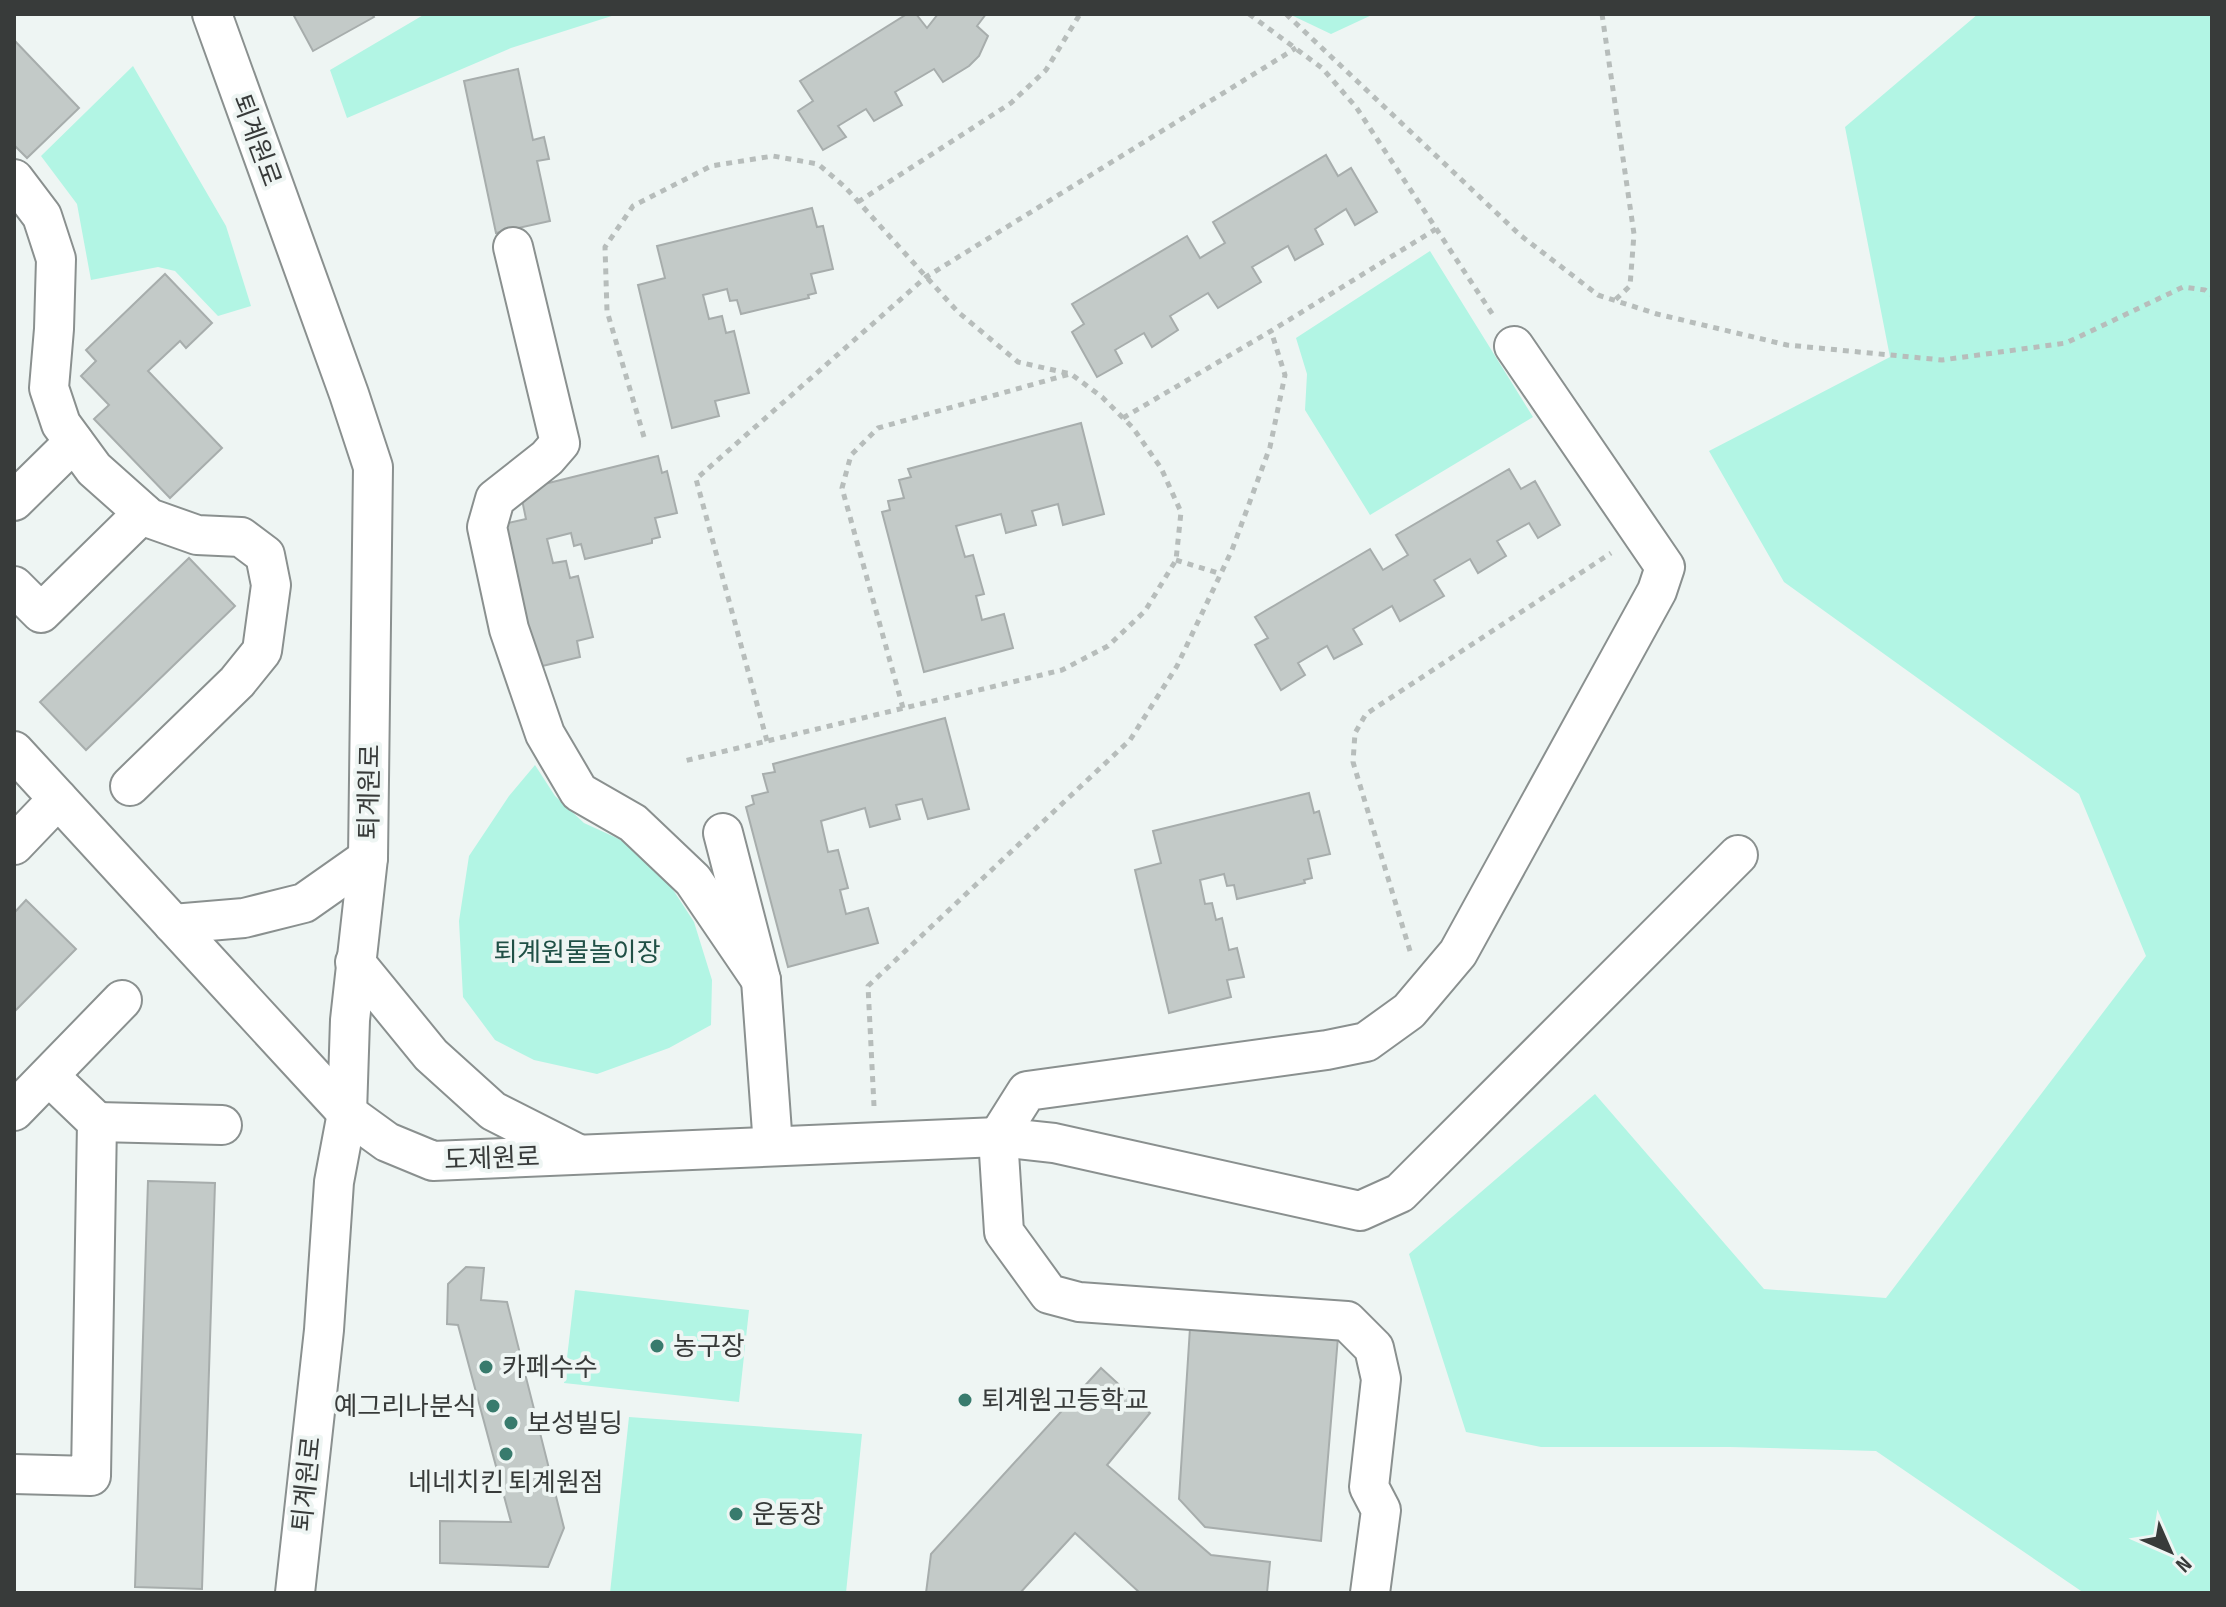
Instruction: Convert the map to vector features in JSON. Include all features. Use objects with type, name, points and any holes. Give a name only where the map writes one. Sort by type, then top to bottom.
[{"type":"street","name":"퇴계원로","points":[[212,14],[373,467],[368,858],[350,1020],[347,1113],[334,1182],[324,1330],[295,1593]]},
{"type":"street","points":[[14,179],[42,216],[56,259],[49,388],[61,424],[94,469],[149,518],[197,535],[241,537],[265,555],[271,585],[262,651],[237,682],[130,786]]},
{"type":"street","points":[[513,247],[560,443],[547,458],[495,499],[487,527],[509,629],[545,734],[579,792],[633,823],[693,880],[761,980]]},
{"type":"street","points":[[1370,1593],[1381,1510],[1369,1487],[1381,1379],[1374,1348],[1347,1321],[1079,1302],[1049,1294],[1004,1232],[998,1137],[1027,1091],[1366,1042],[1409,1011],[1458,953],[1657,591],[1665,567],[1514,346]]},
{"type":"street","points":[[14,501],[74,442]]},
{"type":"street","points":[[14,586],[41,613],[143,513]]},
{"type":"street","name":"도제원로","points":[[14,751],[347,1113],[387,1142],[433,1161],[998,1137],[1054,1143],[1360,1211],[1400,1193],[1738,855]]},
{"type":"street","points":[[14,845],[58,799]]},
{"type":"street","points":[[723,833],[761,980],[773,1146]]},
{"type":"street","points":[[173,924],[244,918],[304,903],[368,858]]},
{"type":"street","points":[[355,962],[431,1055],[493,1111],[579,1154]]},
{"type":"street","points":[[14,1111],[122,1000]]},
{"type":"street","points":[[49,1076],[97,1122],[222,1125]]},
{"type":"street","points":[[14,1474],[91,1476],[97,1122]]},
{"type":"path","points":[[858,202],[1011,103],[1046,70],[1080,14]]},
{"type":"path","points":[[1249,14],[1322,68],[1356,107],[1514,346]]},
{"type":"path","points":[[1286,14],[1520,235],[1598,295],[1657,314],[1787,345],[1942,360],[2066,343],[2183,287],[2205,290],[2212,295]]},
{"type":"path","points":[[1602,14],[1634,234],[1630,286],[1615,300]]},
{"type":"path","points":[[767,741],[696,479],[926,277],[1296,48]]},
{"type":"path","points":[[644,437],[607,311],[605,247],[633,206],[711,166],[773,156],[818,164],[858,202],[958,312],[1018,362],[1071,374],[1102,397],[1133,428],[1161,468],[1181,512],[1176,560],[1145,611],[1108,646],[1062,670],[684,761]]},
{"type":"path","points":[[1123,418],[1436,229]]},
{"type":"path","points":[[876,1143],[868,986],[1130,740],[1177,666],[1232,550],[1270,447],[1285,375],[1271,331]]},
{"type":"path","points":[[903,708],[842,488],[851,455],[878,428],[1071,374]]},
{"type":"path","points":[[1423,995],[1353,762],[1355,733],[1366,714],[1642,533]]},
{"type":"path","points":[[1176,560],[1221,574]]},
{"type":"green space","points":[[425,14],[618,14],[511,48],[347,118],[330,70]]},
{"type":"green space","points":[[1289,14],[1374,14],[1331,34]]},
{"type":"green space","points":[[1978,14],[2212,14],[2212,1593],[2084,1593],[1876,1451],[1541,1447],[1466,1432],[1409,1254],[1595,1094],[1764,1289],[1886,1298],[2146,956],[2079,794],[1784,582],[1709,451],[1890,357],[1845,127]]},
{"type":"green space","points":[[133,66],[226,226],[251,306],[218,316],[175,271],[158,267],[91,280],[77,204],[41,156]]},
{"type":"green space","points":[[1430,251],[1533,417],[1370,515],[1305,410],[1307,374],[1296,338]]},
{"type":"green space","name":"퇴계원물놀이장","points":[[535,765],[555,796],[584,823],[619,839],[657,865],[694,922],[712,980],[711,1025],[669,1048],[597,1074],[534,1060],[495,1040],[463,997],[459,921],[469,856],[509,796]]},
{"type":"green space","name":"농구장","points":[[575,1290],[749,1310],[739,1402],[564,1383]]},
{"type":"green space","name":"운동장","points":[[629,1417],[862,1434],[846,1593],[610,1593]]},
{"type":"building","points":[[293,14],[372,14],[374,17],[313,51]]},
{"type":"building","points":[[907,14],[916,14],[927,28],[938,14],[986,14],[977,26],[988,36],[979,56],[969,66],[943,82],[934,69],[895,92],[902,105],[874,121],[866,109],[838,126],[846,137],[823,150],[798,111],[813,101],[800,81]]},
{"type":"building","points":[[14,40],[79,108],[27,158],[14,145]]},
{"type":"building","points":[[518,69],[533,140],[544,137],[549,159],[537,161],[550,221],[496,233],[464,81]]},
{"type":"building","points":[[1326,155],[1338,176],[1351,168],[1377,212],[1355,225],[1346,209],[1315,229],[1323,244],[1295,260],[1288,246],[1252,267],[1261,282],[1218,308],[1208,293],[1170,316],[1178,330],[1152,347],[1144,333],[1115,350],[1122,363],[1097,377],[1072,332],[1084,324],[1072,304],[1187,236],[1200,258],[1225,243],[1213,222]]},
{"type":"building","points":[[812,208],[817,227],[823,226],[833,269],[811,274],[816,293],[808,295],[809,298],[741,314],[737,300],[730,301],[727,289],[703,295],[709,319],[722,316],[726,333],[734,331],[749,393],[715,401],[719,416],[672,428],[638,285],[665,278],[657,246]]},
{"type":"building","points":[[165,274],[212,323],[186,348],[180,341],[148,371],[222,448],[170,498],[94,419],[109,405],[81,376],[96,361],[86,350]]},
{"type":"building","points":[[1081,423],[1104,514],[1063,525],[1058,504],[1032,511],[1036,525],[1006,533],[1001,514],[956,526],[965,557],[973,555],[984,594],[976,596],[982,620],[1004,614],[1013,648],[924,672],[882,512],[890,510],[888,501],[904,498],[899,480],[911,477],[908,469]]},
{"type":"building","points":[[658,456],[662,473],[667,471],[677,513],[655,518],[660,537],[652,539],[652,543],[585,559],[581,544],[574,546],[571,533],[547,539],[553,563],[566,561],[570,578],[578,576],[593,637],[577,641],[580,657],[534,668],[499,525],[526,519],[520,490]]},
{"type":"building","points":[[1509,469],[1521,489],[1535,481],[1560,525],[1538,538],[1529,523],[1497,541],[1506,556],[1478,573],[1470,559],[1434,580],[1444,596],[1400,621],[1392,606],[1353,629],[1362,644],[1334,659],[1327,646],[1298,663],[1305,675],[1281,690],[1255,645],[1268,638],[1255,617],[1370,549],[1383,570],[1408,555],[1396,535]]},
{"type":"building","points":[[189,558],[235,606],[86,750],[40,702]]},
{"type":"building","points":[[945,718],[969,809],[928,819],[922,799],[896,805],[900,819],[870,827],[865,808],[821,821],[828,852],[838,850],[848,888],[840,890],[846,914],[868,908],[878,943],[788,967],[746,807],[754,804],[752,796],[768,792],[763,774],[775,772],[773,764]]},
{"type":"building","points":[[1309,793],[1314,813],[1319,811],[1330,854],[1308,859],[1312,878],[1304,880],[1305,883],[1237,899],[1234,885],[1227,886],[1224,874],[1200,880],[1205,904],[1212,903],[1216,920],[1222,918],[1229,950],[1237,948],[1244,977],[1227,980],[1231,997],[1169,1013],[1135,870],[1161,863],[1153,831]]},
{"type":"building","points":[[26,900],[76,949],[14,1012],[14,913]]},
{"type":"building","points":[[148,1181],[215,1183],[202,1589],[135,1587]]},
{"type":"building","name":"보성빌딩","points":[[466,1267],[484,1268],[481,1300],[507,1302],[564,1528],[548,1567],[440,1563],[440,1521],[511,1522],[458,1325],[447,1324],[448,1284]]},
{"type":"building","points":[[1190,1328],[1338,1337],[1321,1541],[1205,1527],[1179,1499]]},
{"type":"building","points":[[1101,1368],[1150,1413],[1107,1465],[1211,1555],[1270,1562],[1267,1593],[1140,1593],[1075,1533],[1020,1593],[926,1593],[931,1554]]},
{"type":"place","name":"농구장","points":[[657,1346]]},
{"type":"place","name":"카페수수","points":[[486,1367]]},
{"type":"place","name":"퇴계원고등학교","points":[[965,1400]]},
{"type":"place","name":"예그리나분식","points":[[493,1406]]},
{"type":"place","name":"보성빌딩","points":[[511,1423]]},
{"type":"place","name":"네네치킨 퇴계원점","points":[[506,1454]]},
{"type":"place","name":"운동장","points":[[736,1514]]}]
